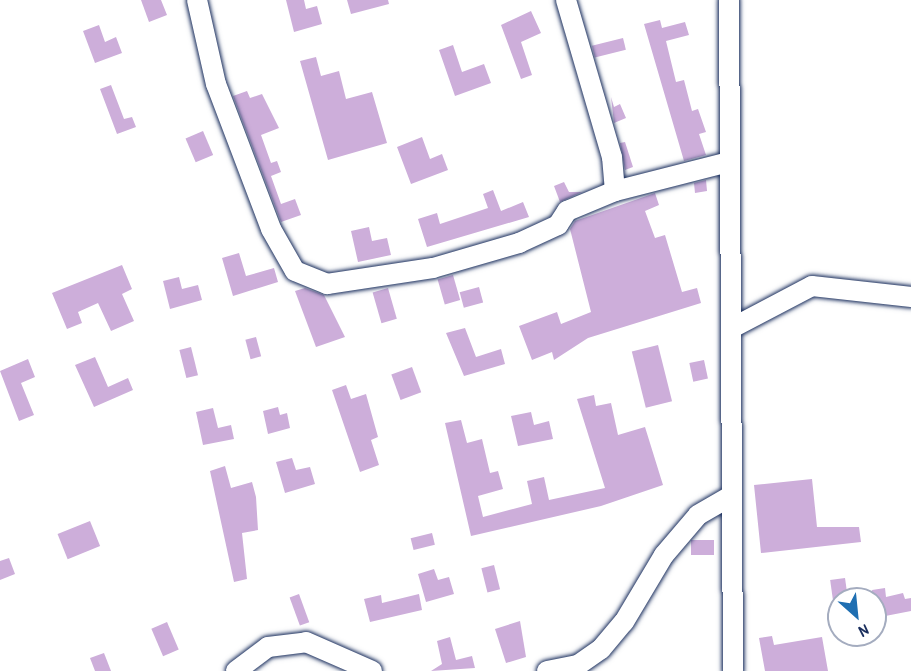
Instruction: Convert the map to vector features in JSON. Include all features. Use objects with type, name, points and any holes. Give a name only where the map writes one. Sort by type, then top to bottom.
[{"type":"street","points":[[197,0],[216,84],[252,184],[295,271],[340,284],[433,268],[519,243],[558,225],[567,211],[615,192],[729,162]]},
{"type":"street","points":[[566,0],[612,157],[615,192]]},
{"type":"street","points":[[729,0],[733,671]]},
{"type":"street","points":[[732,328],[812,286],[911,297]]},
{"type":"street","points":[[547,671],[578,664],[601,649],[698,515],[731,496]]},
{"type":"street","points":[[236,671],[268,647],[306,642],[372,671]]},
{"type":"building","points":[[141,0],[161,0],[167,15],[149,22]]},
{"type":"building","points":[[286,0],[304,0],[306,9],[317,6],[322,24],[294,32]]},
{"type":"building","points":[[347,0],[388,0],[389,4],[351,14]]},
{"type":"building","points":[[531,11],[541,33],[521,42],[532,75],[521,79],[501,25]]},
{"type":"building","points":[[660,20],[662,28],[685,22],[689,35],[666,41],[676,82],[684,80],[692,111],[698,109],[706,132],[699,134],[706,155],[684,161],[644,24]]},
{"type":"building","points":[[99,25],[105,42],[116,37],[122,53],[95,63],[83,31]]},
{"type":"building","points":[[623,38],[626,50],[595,57],[592,46]]},
{"type":"building","points":[[453,45],[462,72],[484,64],[491,83],[455,96],[439,50]]},
{"type":"building","points":[[316,57],[321,76],[339,71],[346,99],[372,92],[387,143],[328,160],[300,61]]},
{"type":"building","points":[[111,85],[124,119],[132,117],[136,127],[117,134],[100,89]]},
{"type":"building","points":[[247,91],[250,98],[262,94],[279,128],[261,135],[271,163],[277,161],[281,172],[271,176],[281,204],[295,199],[301,215],[281,222],[233,96]]},
{"type":"building","points":[[611,97],[614,107],[620,104],[626,118],[614,123]]},
{"type":"building","points":[[203,131],[213,155],[196,162],[186,138]]},
{"type":"building","points":[[422,137],[430,159],[442,154],[448,170],[411,184],[397,147]]},
{"type":"building","points":[[625,142],[633,167],[625,170],[620,143]]},
{"type":"building","points":[[706,180],[707,191],[695,193],[694,183]]},
{"type":"building","points":[[564,182],[569,192],[582,192],[560,202],[554,186]]},
{"type":"building","points":[[493,190],[501,211],[523,202],[529,217],[427,247],[418,219],[437,213],[440,224],[488,208],[483,194]]},
{"type":"building","points":[[655,193],[659,205],[645,211],[655,238],[665,235],[682,292],[697,288],[701,303],[588,338],[554,360],[552,352],[532,360],[519,326],[557,312],[561,324],[591,312],[570,229],[575,221]]},
{"type":"building","points":[[369,227],[372,241],[387,238],[391,255],[358,262],[351,231]]},
{"type":"building","points":[[239,253],[246,276],[274,268],[278,282],[233,296],[222,258]]},
{"type":"building","points":[[122,265],[132,289],[122,294],[134,321],[111,331],[98,303],[78,312],[82,323],[67,329],[52,293]]},
{"type":"building","points":[[453,275],[460,300],[445,304],[438,279]]},
{"type":"building","points":[[179,277],[182,289],[198,285],[202,300],[170,309],[163,281]]},
{"type":"building","points":[[479,287],[483,302],[464,308],[460,292]]},
{"type":"building","points":[[305,288],[324,295],[345,337],[316,347],[295,291]]},
{"type":"building","points":[[388,288],[397,319],[381,323],[373,292]]},
{"type":"building","points":[[465,328],[476,357],[501,349],[505,364],[464,376],[446,333]]},
{"type":"building","points":[[256,337],[261,356],[251,359],[245,340]]},
{"type":"building","points":[[658,345],[672,401],[646,408],[632,352]]},
{"type":"building","points":[[191,347],[198,375],[186,378],[179,350]]},
{"type":"building","points":[[95,357],[108,387],[128,378],[133,390],[94,407],[75,365]]},
{"type":"building","points":[[28,359],[35,377],[21,383],[34,415],[19,421],[0,371]]},
{"type":"building","points":[[704,360],[708,379],[693,382],[689,363]]},
{"type":"building","points":[[412,367],[421,392],[401,400],[391,375]]},
{"type":"building","points":[[346,385],[351,399],[366,394],[378,437],[371,440],[379,465],[360,472],[332,390]]},
{"type":"building","points":[[594,395],[596,406],[611,403],[618,435],[645,427],[663,485],[601,506],[471,536],[445,423],[461,420],[467,443],[482,439],[490,473],[498,471],[503,489],[478,496],[483,517],[532,504],[527,481],[544,477],[549,500],[605,488],[577,399]]},
{"type":"building","points":[[278,407],[280,415],[287,413],[290,428],[268,434],[263,411]]},
{"type":"building","points":[[213,408],[218,428],[231,425],[234,439],[203,445],[196,412]]},
{"type":"building","points":[[531,412],[534,425],[549,421],[553,439],[518,446],[511,416]]},
{"type":"building","points":[[292,458],[296,470],[310,467],[315,484],[285,493],[276,462]]},
{"type":"building","points":[[225,466],[231,488],[252,482],[256,497],[258,530],[242,533],[247,579],[234,582],[210,471]]},
{"type":"building","points":[[812,479],[817,527],[859,527],[861,542],[761,553],[754,485]]},
{"type":"building","points":[[90,521],[100,546],[68,559],[58,534]]},
{"type":"building","points":[[432,533],[435,545],[414,550],[411,538]]},
{"type":"building","points":[[691,540],[714,540],[714,555],[691,555]]},
{"type":"building","points":[[9,558],[15,574],[0,580],[0,561]]},
{"type":"building","points":[[494,565],[500,589],[487,592],[481,568]]},
{"type":"building","points":[[434,569],[438,580],[449,577],[454,594],[426,602],[418,574]]},
{"type":"building","points":[[845,578],[846,587],[831,587],[830,580]]},
{"type":"building","points":[[903,593],[905,599],[911,598],[911,611],[887,616],[887,597]]},
{"type":"building","points":[[299,594],[309,622],[300,626],[290,597]]},
{"type":"building","points":[[419,594],[422,610],[370,622],[364,599],[381,595],[382,603]]},
{"type":"building","points":[[520,621],[526,657],[506,663],[495,629]]},
{"type":"building","points":[[167,622],[179,650],[163,656],[151,629]]},
{"type":"building","points":[[772,636],[774,645],[822,637],[828,671],[765,671],[759,638]]},
{"type":"building","points":[[450,637],[456,660],[472,656],[475,668],[431,671],[442,664],[437,641]]},
{"type":"building","points":[[104,653],[111,671],[95,671],[90,658]]}]
